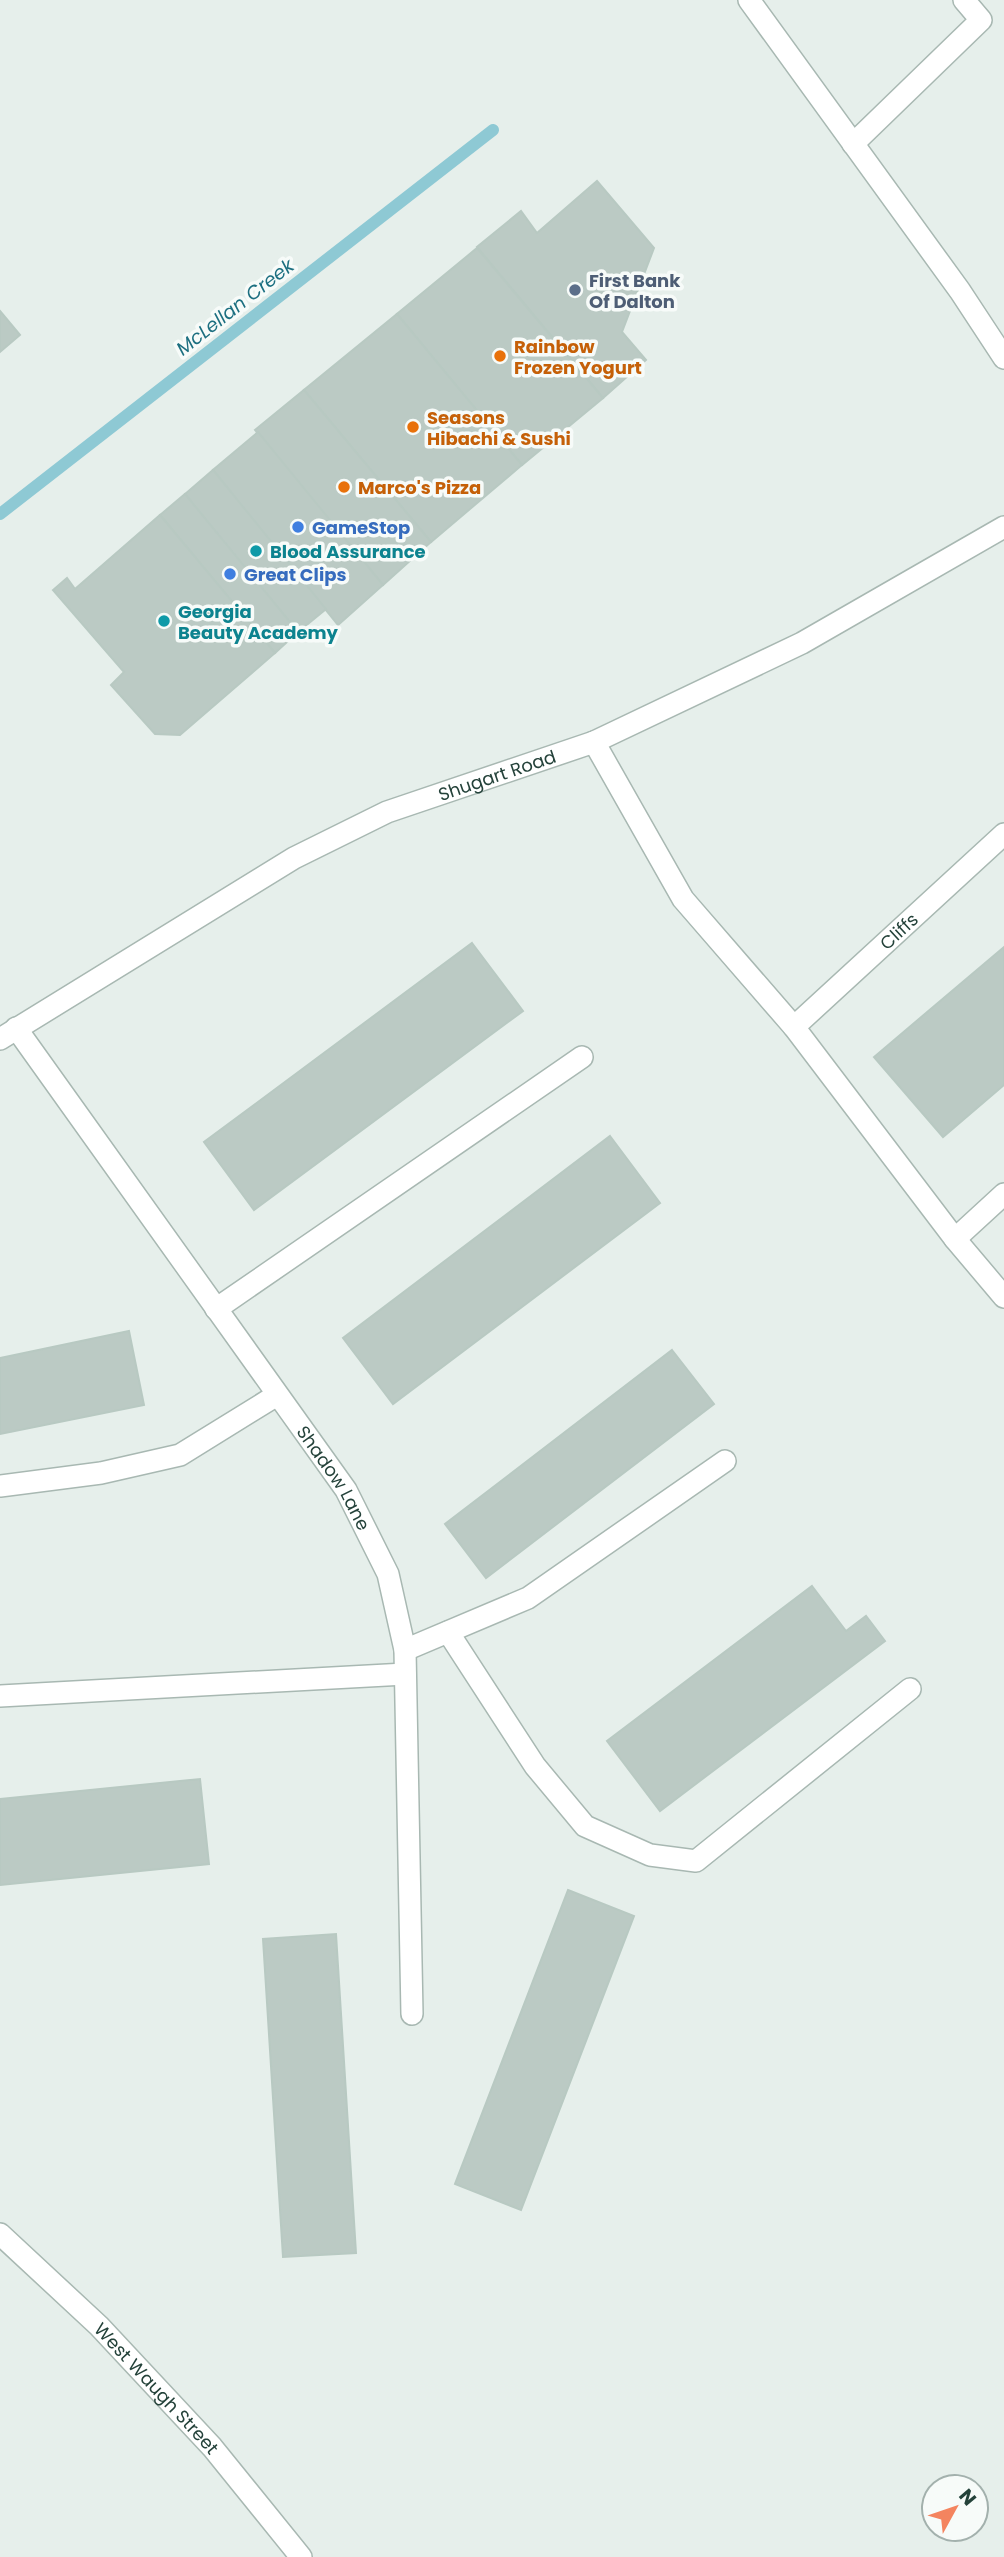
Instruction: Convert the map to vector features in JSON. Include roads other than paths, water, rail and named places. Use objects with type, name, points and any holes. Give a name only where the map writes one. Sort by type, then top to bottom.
[{"type":"street","points":[[749,0],[1004,358]]},
{"type":"street","points":[[853,144],[981,20],[964,0]]},
{"type":"street","name":"Shugart Road","points":[[8,1033],[98,981],[294,858],[387,813],[594,741],[802,643],[1004,527]]},
{"type":"street","points":[[594,741],[682,899],[794,1027],[955,1240],[1004,1297]]},
{"type":"street","name":"Cliffs","points":[[794,1027],[1004,834]]},
{"type":"street","name":"Shadow Lane","points":[[8,1033],[216,1309],[277,1395],[352,1502],[388,1574],[405,1650],[412,2014]]},
{"type":"street","points":[[216,1309],[582,1057]]},
{"type":"street","points":[[955,1240],[1004,1194]]},
{"type":"street","points":[[0,1486],[101,1473],[180,1455],[277,1395]]},
{"type":"street","points":[[405,1650],[528,1598],[725,1461]]},
{"type":"street","points":[[448,1632],[535,1766],[585,1826],[650,1856],[696,1861],[910,1689]]},
{"type":"street","points":[[0,1696],[405,1674]]},
{"type":"street","name":"West Waugh Street","points":[[0,2234],[99,2326],[212,2447],[301,2557]]},
{"type":"waterway","name":"McLellan Creek","points":[[0,514],[493,130]]},
{"type":"place","name":"First Bank Of Dalton","points":[[575,290]]},
{"type":"place","name":"Rainbow Frozen Yogurt","points":[[500,356]]},
{"type":"place","name":"Seasons Hibachi & Sushi","points":[[413,427]]},
{"type":"place","name":"Marco's Pizza","points":[[344,487]]},
{"type":"place","name":"GameStop","points":[[298,527]]},
{"type":"place","name":"Blood Assurance","points":[[256,551]]},
{"type":"place","name":"Great Clips","points":[[230,574]]},
{"type":"place","name":"Georgia Beauty Academy","points":[[164,621]]}]
